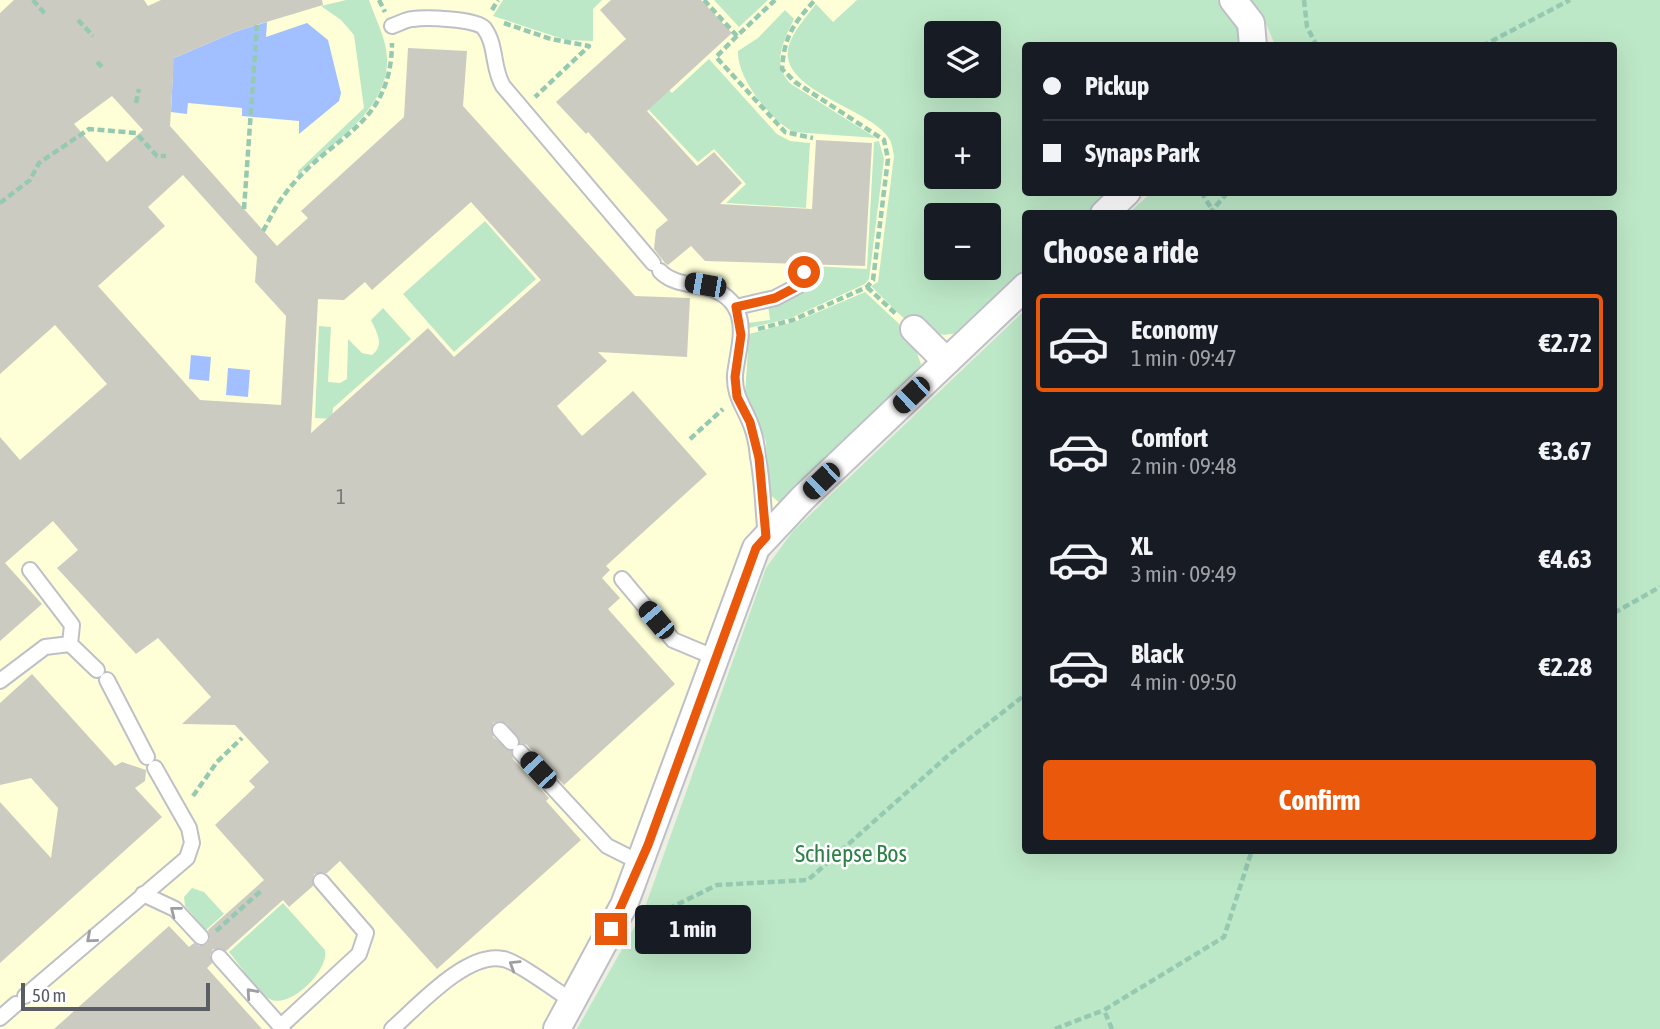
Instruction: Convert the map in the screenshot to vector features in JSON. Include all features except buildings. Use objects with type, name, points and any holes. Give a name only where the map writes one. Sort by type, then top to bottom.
[{"type":"street","points":[[1233,0],[1251,23],[1253,42]]},
{"type":"street","points":[[1108,210],[1124,196]]},
{"type":"street","points":[[557,1029],[624,905],[756,548],[1022,290]]},
{"type":"street","points":[[914,329],[946,361]]},
{"type":"lane","points":[[392,26],[411,19],[473,22],[483,26],[491,43],[495,72],[522,109],[656,267],[667,278],[712,289],[736,307],[741,335],[735,377],[737,397],[750,422],[759,458],[766,537]]},
{"type":"lane","points":[[736,307],[787,292],[798,286],[804,272]]},
{"type":"lane","points":[[30,570],[72,625],[70,644]]},
{"type":"lane","points":[[622,579],[673,640],[716,658]]},
{"type":"lane","points":[[0,1018],[187,858],[192,843],[183,817],[102,675],[70,644]]},
{"type":"lane","points":[[0,681],[45,647],[70,644]]},
{"type":"lane","points":[[500,730],[607,846],[640,863]]},
{"type":"lane","points":[[219,957],[282,1028],[359,954],[366,933],[321,881]]},
{"type":"lane","points":[[143,894],[175,909],[207,936]]},
{"type":"lane","points":[[392,1029],[459,970],[487,959],[504,958],[572,1001]]},
{"type":"path","points":[[33,0],[45,14]]},
{"type":"path","points":[[263,231],[285,194],[374,110],[387,88],[392,26],[379,0]]},
{"type":"path","points":[[704,0],[737,36]]},
{"type":"path","points":[[775,0],[716,57],[785,132],[813,138]]},
{"type":"path","points":[[741,335],[793,320],[867,287],[873,279],[888,159],[884,140],[795,82],[782,69],[784,44],[797,20],[815,0]]},
{"type":"path","points":[[1304,0],[1307,27],[1315,42]]},
{"type":"path","points":[[1490,42],[1570,0]]},
{"type":"path","points":[[78,20],[93,36]]},
{"type":"path","points":[[483,26],[511,23],[551,39],[589,46],[522,109]]},
{"type":"path","points":[[244,209],[257,25]]},
{"type":"path","points":[[97,62],[102,67]]},
{"type":"path","points":[[136,103],[139,89]]},
{"type":"path","points":[[0,203],[30,180],[40,163],[89,129],[136,133],[157,156],[166,156]]},
{"type":"path","points":[[867,287],[914,329]]},
{"type":"path","points":[[690,439],[737,397]]},
{"type":"path","points":[[1617,611],[1660,587]]},
{"type":"path","points":[[639,911],[672,907],[717,885],[808,880],[951,753],[1022,697]]},
{"type":"path","points":[[183,817],[198,788],[217,762],[242,738]]},
{"type":"path","points":[[1055,1029],[1104,1010],[1224,937],[1251,854]]},
{"type":"path","points":[[207,936],[262,890]]},
{"type":"path","points":[[1104,1010],[1112,1029]]},
{"type":"shaded area","points":[[0,0],[1217,0],[1043,42],[1022,42],[1022,196],[1026,196],[1026,210],[1022,210],[1022,221],[1001,260],[1001,203],[924,203],[924,280],[990,280],[970,318],[916,368],[743,548],[724,593],[616,895],[542,1029],[0,1029]]},
{"type":"green space","points":[[346,0],[369,0],[386,50],[385,76],[379,93],[356,124],[298,175],[298,171],[364,108],[354,35],[341,20],[321,6]]},
{"type":"green space","points":[[503,0],[602,0],[593,9],[593,41],[566,40],[493,16]]},
{"type":"green space","points":[[714,0],[768,0],[739,27]]},
{"type":"green space","points":[[857,0],[1223,0],[1236,18],[1241,42],[1022,42],[1022,196],[1112,196],[1096,210],[1022,210],[1022,280],[990,313],[964,331],[934,334],[905,319],[871,286],[878,282],[894,156],[890,140],[865,118],[810,87],[796,75],[789,61],[789,45],[816,4],[833,22]]},
{"type":"green space","name":"Schiepse Bos","points":[[1250,0],[1660,0],[1660,1029],[577,1029],[644,910],[766,568],[793,531],[1022,313],[1022,854],[1617,854],[1617,210],[1132,210],[1148,196],[1617,196],[1617,42],[1274,42],[1261,12]]},
{"type":"green space","points":[[785,10],[794,19],[781,53],[781,69],[785,76],[791,84],[876,138],[793,132],[774,117],[756,96],[743,73],[738,51],[758,38]]},
{"type":"green space","points":[[709,59],[777,134],[790,141],[810,143],[806,208],[726,203],[746,184],[714,149],[698,162],[647,108],[662,83],[672,93]]},
{"type":"green space","points":[[879,141],[884,159],[869,279],[865,284],[791,318],[749,328],[748,323],[770,320],[768,305],[784,300],[803,288],[814,266],[867,269],[874,142]]},
{"type":"green space","points":[[485,221],[536,279],[454,352],[403,294]]},
{"type":"green space","points":[[865,292],[910,334],[921,364],[913,383],[782,505],[767,492],[766,442],[745,395],[749,334],[797,321]]},
{"type":"green space","points":[[383,308],[411,339],[333,408],[332,419],[315,418],[319,326],[331,327],[328,382],[340,383],[347,379],[348,339],[362,353],[372,355],[376,351],[379,339],[371,320]]},
{"type":"green space","points":[[192,888],[204,892],[224,914],[206,930],[185,906],[184,897]]},
{"type":"green space","points":[[283,903],[325,950],[325,958],[321,968],[306,987],[286,999],[276,1001],[257,988],[229,952]]},
{"type":"water","points":[[267,22],[266,37],[307,23],[328,40],[341,93],[339,101],[299,134],[299,121],[242,116],[242,108],[188,103],[187,114],[171,112],[173,70],[167,61],[237,31]]},
{"type":"water","points":[[191,355],[211,357],[209,381],[189,379]]},
{"type":"water","points":[[228,368],[250,370],[248,397],[226,395]]},
{"type":"route","points":[[611,929],[624,905],[648,845],[756,548],[766,537],[759,458],[750,422],[737,397],[735,377],[741,335],[736,307],[775,298],[798,286],[804,272]]}]
